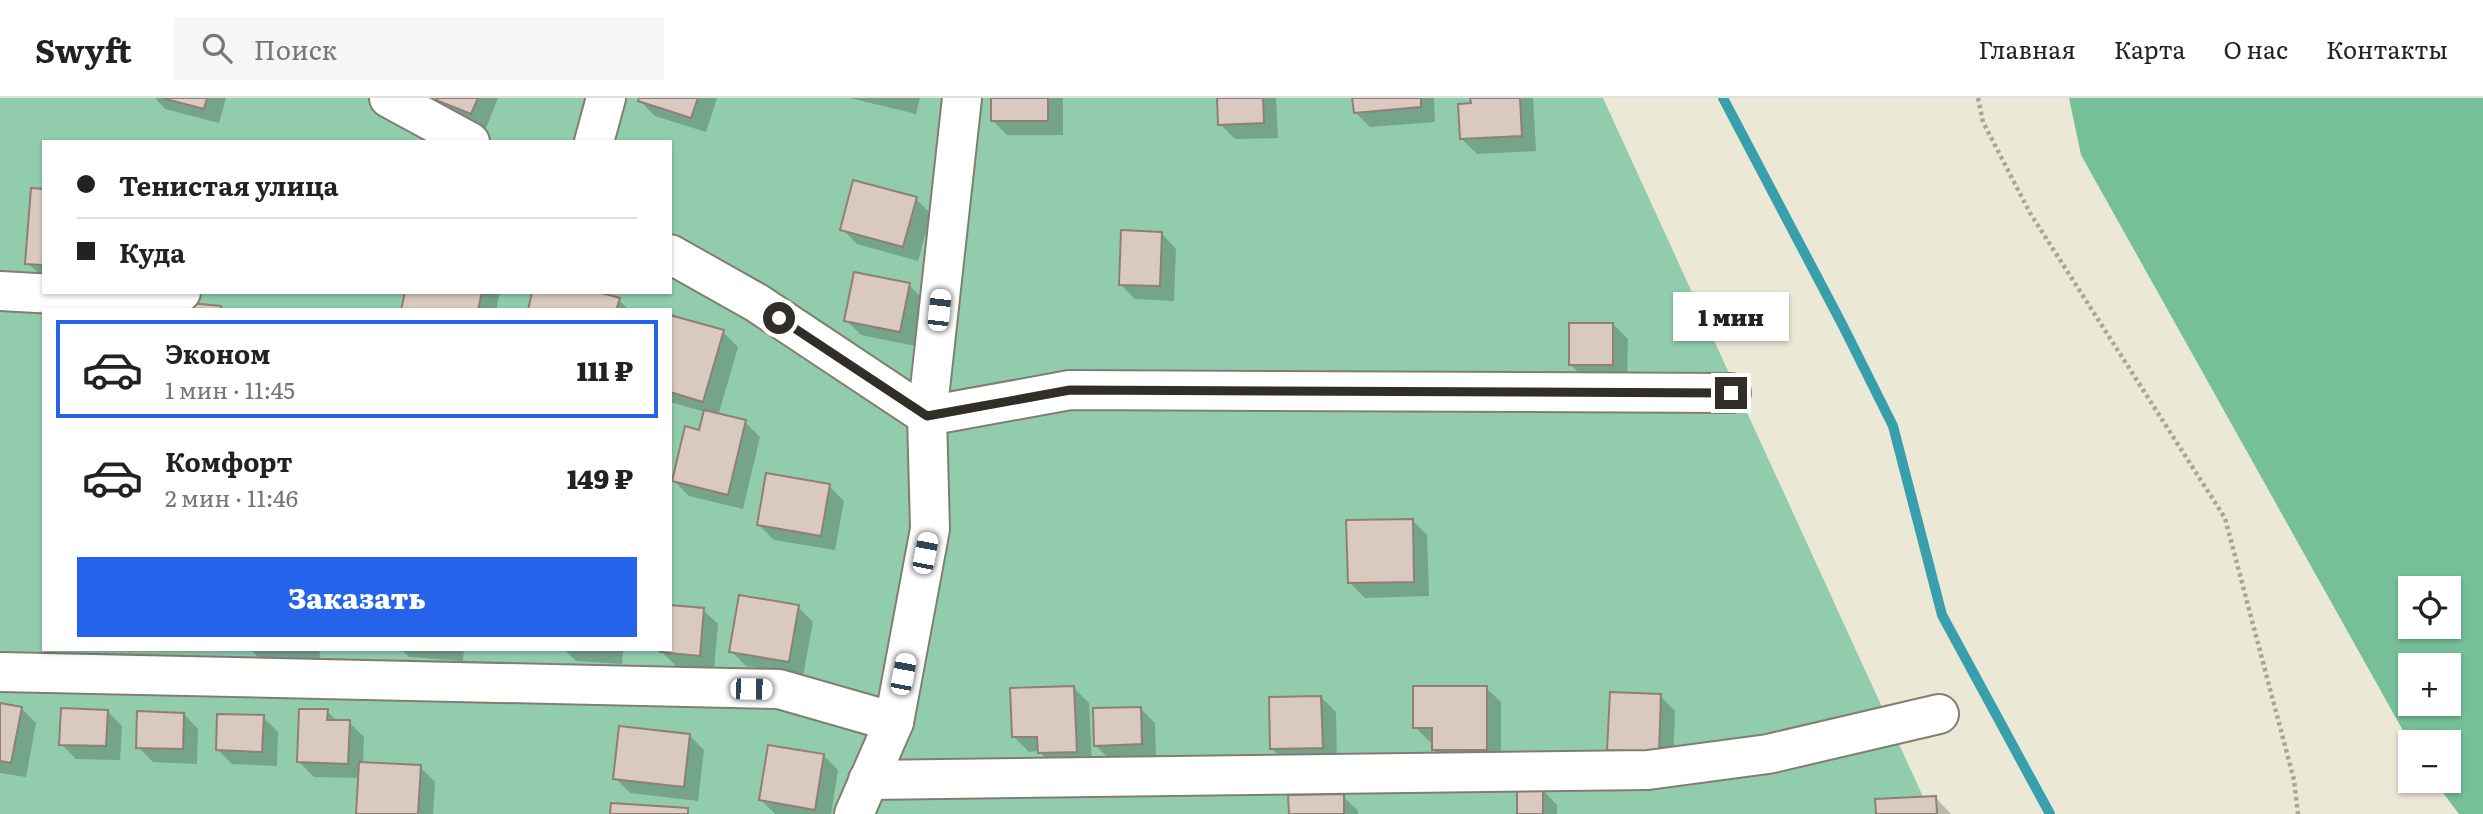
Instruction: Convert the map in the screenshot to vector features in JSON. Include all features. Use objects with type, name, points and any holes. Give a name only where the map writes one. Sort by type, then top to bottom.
[{"type":"street","points":[[389,98],[466,140]]},
{"type":"street","points":[[595,140],[606,98]]},
{"type":"street","points":[[962,98],[927,416],[930,529],[894,722],[861,797],[1648,770],[1768,754],[1939,714]]},
{"type":"street","points":[[672,255],[757,303],[927,416],[1070,390],[1731,393]]},
{"type":"street","points":[[0,291],[42,293]]},
{"type":"street","points":[[54,294],[126,298],[163,294]]},
{"type":"street","points":[[0,672],[779,689],[894,722]]},
{"type":"path","points":[[1978,98],[1983,122],[2030,213],[2225,518],[2294,780],[2298,814]]},
{"type":"green space","points":[[0,98],[1603,98],[1931,814],[0,814]]},
{"type":"green space","points":[[2069,98],[2483,98],[2483,814],[2459,814],[2443,793],[2461,793],[2461,730],[2403,730],[2081,155]]},
{"type":"building","points":[[162,98],[207,98],[204,109]]},
{"type":"building","points":[[478,98],[471,114],[436,100]]},
{"type":"building","points":[[639,98],[698,98],[691,118],[638,101]]},
{"type":"building","points":[[991,98],[1048,98],[1048,121],[991,121]]},
{"type":"building","points":[[1217,98],[1263,98],[1264,123],[1218,125]]},
{"type":"building","points":[[1352,98],[1421,98],[1421,107],[1354,113]]},
{"type":"building","points":[[1470,98],[1520,98],[1522,136],[1460,139],[1458,104],[1471,103]]},
{"type":"building","points":[[853,180],[917,197],[903,247],[840,230]]},
{"type":"building","points":[[31,188],[42,189],[42,265],[25,264]]},
{"type":"building","points":[[1121,230],[1162,232],[1160,286],[1119,285]]},
{"type":"building","points":[[854,272],[910,283],[900,332],[844,321]]},
{"type":"building","points":[[405,294],[482,294],[478,308],[401,308]]},
{"type":"building","points":[[532,294],[605,294],[620,298],[617,308],[528,308]]},
{"type":"building","points":[[169,301],[221,306],[221,308],[168,308]]},
{"type":"building","points":[[672,316],[724,330],[703,402],[672,393]]},
{"type":"building","points":[[1569,323],[1613,323],[1613,365],[1569,365]]},
{"type":"building","points":[[704,410],[746,420],[728,495],[672,481],[685,426],[699,430]]},
{"type":"building","points":[[766,473],[830,484],[821,536],[757,525]]},
{"type":"building","points":[[1413,519],[1414,582],[1348,583],[1346,520]]},
{"type":"building","points":[[739,595],[799,605],[789,662],[729,652]]},
{"type":"building","points":[[672,605],[704,608],[700,656],[660,652],[672,651]]},
{"type":"building","points":[[1074,686],[1077,752],[1038,753],[1037,737],[1012,737],[1010,688]]},
{"type":"building","points":[[1413,686],[1487,686],[1487,750],[1432,750],[1432,728],[1413,728]]},
{"type":"building","points":[[1610,692],[1661,694],[1659,752],[1607,750]]},
{"type":"building","points":[[1321,696],[1323,748],[1270,749],[1269,697]]},
{"type":"building","points":[[0,703],[22,707],[11,763],[0,761]]},
{"type":"building","points":[[1141,707],[1142,744],[1094,746],[1093,708]]},
{"type":"building","points":[[61,708],[108,710],[106,746],[59,745]]},
{"type":"building","points":[[299,709],[328,709],[327,720],[350,720],[348,764],[297,762]]},
{"type":"building","points":[[137,711],[184,713],[183,749],[136,748]]},
{"type":"building","points":[[217,714],[264,715],[262,752],[216,750]]},
{"type":"building","points":[[619,726],[690,734],[684,787],[613,779]]},
{"type":"building","points":[[768,745],[824,754],[815,810],[759,800]]},
{"type":"building","points":[[359,762],[421,765],[418,814],[356,814]]},
{"type":"building","points":[[1517,788],[1543,788],[1543,814],[1517,814]]},
{"type":"building","points":[[1344,794],[1344,814],[1289,814],[1288,795]]},
{"type":"building","points":[[1936,796],[1937,814],[1876,814],[1875,799]]},
{"type":"building","points":[[611,803],[688,808],[688,814],[610,814]]},
{"type":"waterway","points":[[1723,98],[1893,426],[1942,615],[2050,814]]},
{"type":"route","points":[[779,318],[927,416],[1070,390],[1731,393]]}]
